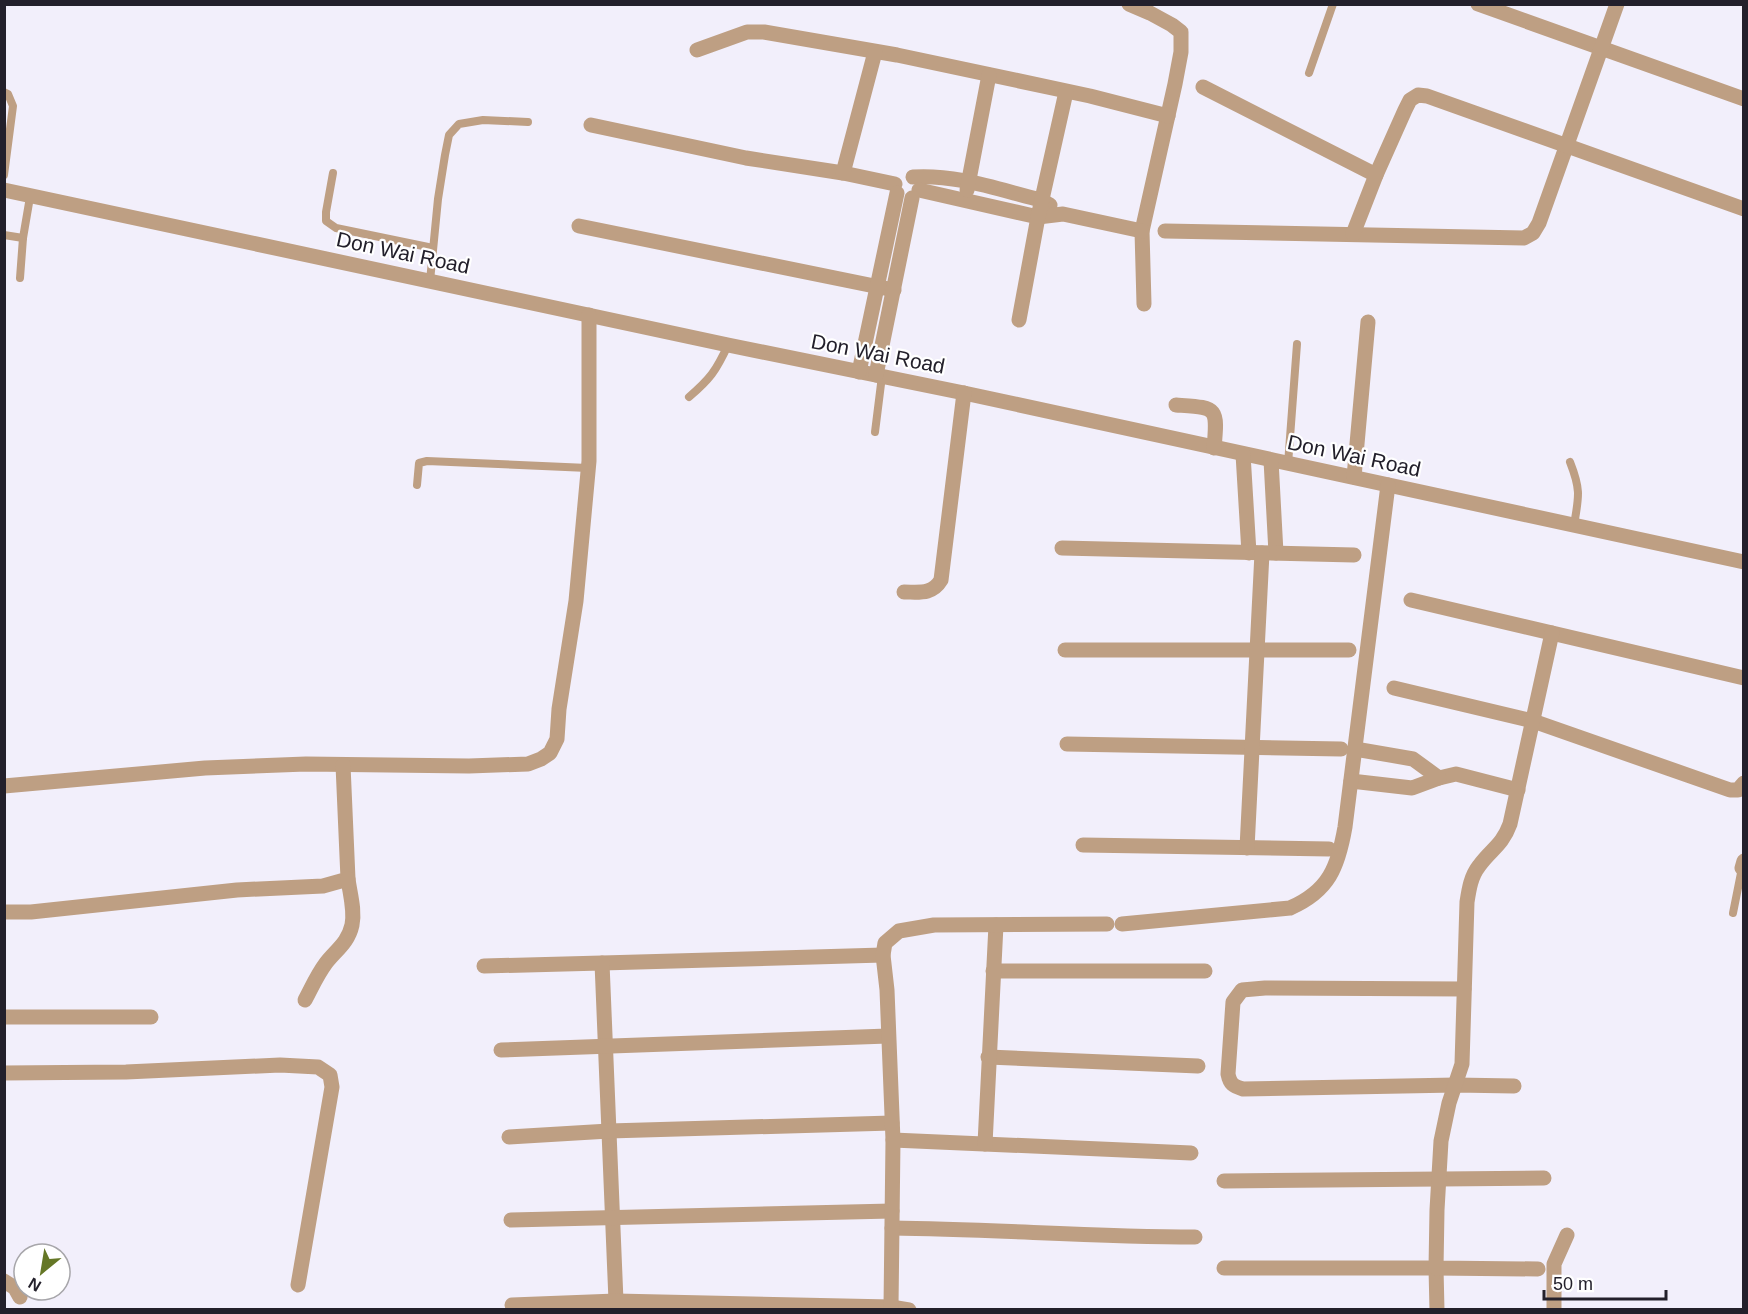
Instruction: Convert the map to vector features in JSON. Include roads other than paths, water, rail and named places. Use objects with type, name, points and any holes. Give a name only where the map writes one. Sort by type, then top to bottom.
[{"type":"street","points":[[1129,4],[1150,13],[1181,32],[1181,52],[1142,231],[1144,304]]},
{"type":"street","points":[[1478,4],[1743,99]]},
{"type":"street","points":[[1165,231],[1524,238],[1533,233],[1539,223],[1617,4]]},
{"type":"street","points":[[697,50],[747,32],[764,32],[989,75],[1168,116]]},
{"type":"street","points":[[843,173],[875,52]]},
{"type":"street","points":[[965,200],[989,75]]},
{"type":"street","points":[[1203,87],[1376,175]]},
{"type":"street","points":[[1019,320],[1041,200],[1066,92]]},
{"type":"street","points":[[1353,234],[1376,175],[1410,100],[1418,95],[1743,209]]},
{"type":"street","points":[[591,125],[746,158],[843,173],[896,189],[907,199],[928,176],[1041,200],[1063,214]]},
{"type":"street","points":[[859,372],[896,189],[902,176],[915,188],[1038,217],[1063,214],[1142,231]]},
{"type":"street","points":[[879,376],[915,188]]},
{"type":"street","name":"Don Wai Road","points":[[4,190],[728,345],[964,393],[1743,562]]},
{"type":"street","points":[[579,226],[894,290]]},
{"type":"street","points":[[4,786],[205,768],[306,764],[528,764],[550,753],[557,739],[576,601],[588,468],[589,315]]},
{"type":"street","points":[[1354,477],[1368,322]]},
{"type":"street","points":[[904,592],[930,591],[937,588],[941,580],[964,393]]},
{"type":"street","points":[[1176,405],[1203,407],[1213,411],[1217,418],[1214,448]]},
{"type":"street","points":[[1243,454],[1262,553]]},
{"type":"street","points":[[1247,848],[1262,553],[1271,460]]},
{"type":"street","points":[[891,1307],[893,1140],[883,955],[885,943],[890,936],[899,931],[911,927],[934,925],[1115,924],[1290,908],[1305,902],[1322,887],[1341,854],[1351,781],[1348,749],[1388,485]]},
{"type":"street","points":[[1062,548],[1354,555]]},
{"type":"street","points":[[1411,600],[1743,678]]},
{"type":"street","points":[[1437,1310],[1438,1179],[1441,1141],[1449,1103],[1462,1064],[1467,902],[1470,883],[1479,866],[1505,838],[1518,790],[1552,633]]},
{"type":"street","points":[[1065,650],[1348,650]]},
{"type":"street","points":[[1394,688],[1533,721],[1730,790],[1738,790],[1743,783]]},
{"type":"street","points":[[1067,744],[1348,749],[1413,759],[1439,778]]},
{"type":"street","points":[[305,1000],[316,977],[345,944],[352,925],[343,765]]},
{"type":"street","points":[[1351,781],[1412,788],[1456,774],[1518,790]]},
{"type":"street","points":[[1083,845],[1329,849]]},
{"type":"street","points":[[4,912],[30,912],[237,890],[323,886],[348,879]]},
{"type":"street","points":[[985,1144],[996,925]]},
{"type":"street","points":[[484,966],[883,955]]},
{"type":"street","points":[[602,963],[616,1301]]},
{"type":"street","points":[[993,971],[1205,971]]},
{"type":"street","points":[[1464,989],[1265,988],[1242,990],[1233,1002],[1228,1074],[1230,1082],[1235,1087],[1243,1089],[1514,1086]]},
{"type":"street","points":[[4,1017],[151,1017]]},
{"type":"street","points":[[501,1050],[888,1036]]},
{"type":"street","points":[[988,1057],[1198,1066]]},
{"type":"street","points":[[4,1073],[280,1065],[318,1066],[330,1075],[332,1087],[298,1285]]},
{"type":"street","points":[[509,1137],[609,1131],[892,1123]]},
{"type":"street","points":[[893,1140],[1191,1153]]},
{"type":"street","points":[[1224,1181],[1544,1178]]},
{"type":"street","points":[[511,1220],[892,1211]]},
{"type":"street","points":[[892,1228],[977,1229],[1126,1237],[1195,1237]]},
{"type":"street","points":[[1554,1310],[1554,1264],[1567,1235]]},
{"type":"street","points":[[1224,1268],[1538,1269]]},
{"type":"street","points":[[512,1305],[616,1301],[891,1307],[909,1310]]},
{"type":"lane","points":[[1309,74],[1334,4]]},
{"type":"lane","points":[[4,92],[8,94],[13,106],[4,175]]},
{"type":"lane","points":[[430,280],[438,199],[449,135],[459,123],[483,120],[528,122]]},
{"type":"lane","points":[[333,173],[326,221],[336,228],[433,248]]},
{"type":"lane","points":[[20,278],[23,238],[30,196]]},
{"type":"lane","points":[[4,235],[23,238]]},
{"type":"lane","points":[[1288,464],[1297,344]]},
{"type":"lane","points":[[689,398],[716,371],[728,345]]},
{"type":"lane","points":[[875,432],[879,376]]},
{"type":"lane","points":[[417,485],[419,463],[427,461],[588,468]]},
{"type":"lane","points":[[1570,462],[1580,496],[1574,525]]},
{"type":"lane","points":[[1733,913],[1743,866]]}]
